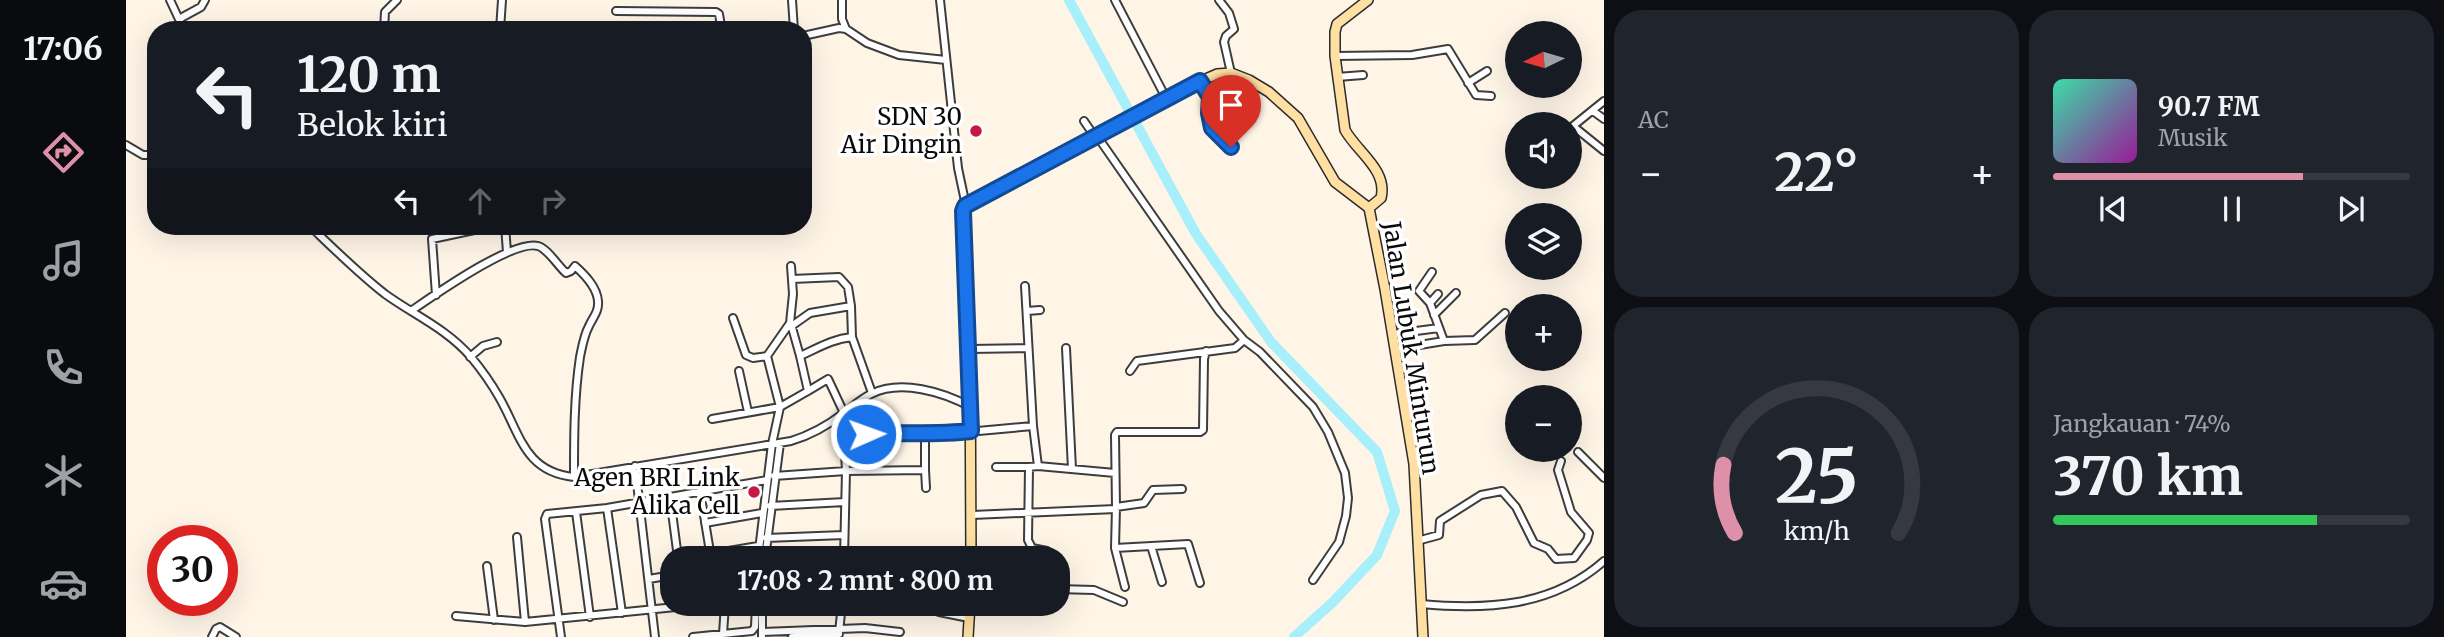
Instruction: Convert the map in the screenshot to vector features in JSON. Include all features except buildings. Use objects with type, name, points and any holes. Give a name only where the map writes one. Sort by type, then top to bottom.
[{"type":"street","points":[[170,0],[179,19],[201,7],[205,0]]},
{"type":"street","points":[[384,21],[385,12],[397,0]]},
{"type":"street","points":[[501,21],[502,0]]},
{"type":"street","points":[[792,0],[793,21]]},
{"type":"street","points":[[842,0],[842,19],[846,29]]},
{"type":"street","points":[[940,0],[958,168],[965,206],[963,211],[970,349],[971,546]]},
{"type":"street","points":[[1115,0],[1164,102]]},
{"type":"street","points":[[965,206],[1200,81],[1217,74],[1231,74],[1224,42],[1234,29],[1219,0]]},
{"type":"street","points":[[1368,0],[1337,24],[1335,56],[1345,130],[1381,179],[1381,198],[1369,208]]},
{"type":"street","points":[[616,11],[716,12],[720,21]]},
{"type":"street","points":[[812,34],[833,28],[846,29],[867,43],[899,55],[946,60]]},
{"type":"street","points":[[1335,56],[1412,55],[1448,50],[1478,96],[1491,96]]},
{"type":"street","points":[[1468,83],[1487,71]]},
{"type":"street","name":"Jalan Lubuk Minturun","points":[[1231,74],[1249,80],[1291,109],[1335,182],[1369,208],[1414,464],[1423,637]]},
{"type":"street","points":[[1337,77],[1363,75]]},
{"type":"street","points":[[1200,81],[1210,97],[1212,128],[1231,147]]},
{"type":"street","points":[[1604,101],[1573,126],[1604,151]]},
{"type":"street","points":[[1593,111],[1604,119]]},
{"type":"street","points":[[1084,121],[1191,273],[1244,340],[1260,352],[1313,407],[1328,432],[1345,473],[1348,498],[1339,542],[1313,580]]},
{"type":"street","points":[[126,145],[147,155]]},
{"type":"street","points":[[320,235],[371,283],[441,330],[470,357],[499,397],[522,445],[539,465],[560,476],[574,477],[776,444],[807,436],[872,393],[905,388],[928,390],[955,398],[971,407]]},
{"type":"street","points":[[436,295],[432,239],[451,235]]},
{"type":"street","points":[[506,235],[507,252]]},
{"type":"street","points":[[411,311],[472,270],[507,252],[539,247],[566,273],[575,266],[596,292],[597,312],[588,327],[580,358],[574,409],[574,477]]},
{"type":"street","points":[[791,267],[791,324],[808,391]]},
{"type":"street","points":[[1432,272],[1419,289],[1430,303],[1444,341]]},
{"type":"street","points":[[792,279],[839,277],[849,287],[852,337],[872,393]]},
{"type":"street","points":[[1025,286],[1027,348],[1038,466]]},
{"type":"street","points":[[1434,315],[1456,293]]},
{"type":"street","points":[[1430,303],[1438,294]]},
{"type":"street","points":[[733,318],[746,355],[754,358],[767,356],[791,324],[810,313],[851,306]]},
{"type":"street","points":[[1027,311],[1040,310]]},
{"type":"street","points":[[1395,349],[1444,341],[1475,340],[1505,313]]},
{"type":"street","points":[[1393,334],[1439,328]]},
{"type":"street","points":[[800,356],[824,343],[852,337]]},
{"type":"street","points":[[1130,371],[1138,361],[1235,348],[1244,340]]},
{"type":"street","points":[[470,357],[483,346],[497,342]]},
{"type":"street","points":[[970,349],[1027,348]]},
{"type":"street","points":[[1066,348],[1072,469]]},
{"type":"street","points":[[1125,587],[1115,548],[1114,437],[1117,432],[1203,430],[1203,373],[1206,351]]},
{"type":"street","points":[[758,546],[762,513],[771,478],[780,407],[767,356]]},
{"type":"street","points":[[739,371],[748,412]]},
{"type":"street","points":[[712,419],[780,407],[828,379],[843,414],[846,471],[844,546]]},
{"type":"street","points":[[844,435],[945,434],[1033,426]]},
{"type":"street","points":[[925,433],[926,488]]},
{"type":"street","points":[[1582,456],[1604,478]]},
{"type":"street","points":[[1417,541],[1439,535],[1440,521],[1476,498],[1502,491],[1516,507],[1534,543],[1549,549],[1556,559],[1574,558],[1589,533],[1571,512],[1558,470],[1561,462]]},
{"type":"street","points":[[635,466],[655,637]]},
{"type":"street","points":[[996,467],[1038,466],[1115,473]]},
{"type":"street","points":[[1029,467],[1028,513],[1030,545],[1033,546]]},
{"type":"street","points":[[561,637],[545,516],[549,512],[607,508],[771,478],[846,471],[925,470]]},
{"type":"street","points":[[766,546],[771,478]]},
{"type":"street","points":[[972,515],[1116,508],[1144,503],[1153,490],[1182,489]]},
{"type":"street","points":[[701,491],[709,546]]},
{"type":"street","points":[[670,497],[676,546]]},
{"type":"street","points":[[770,506],[845,502]]},
{"type":"street","points":[[607,508],[622,613]]},
{"type":"street","points":[[576,512],[590,617]]},
{"type":"street","points":[[705,523],[762,513]]},
{"type":"street","points":[[766,538],[844,535]]},
{"type":"street","points":[[517,537],[524,622]]},
{"type":"street","points":[[1115,548],[1189,545],[1200,583]]},
{"type":"street","points":[[1150,546],[1162,582]]},
{"type":"street","points":[[1421,604],[1475,608],[1547,595],[1591,573],[1604,561]]},
{"type":"street","points":[[487,566],[494,620]]},
{"type":"street","points":[[649,579],[660,577]]},
{"type":"street","points":[[1070,589],[1094,590],[1123,602]]},
{"type":"street","points":[[456,616],[524,622],[660,609]]},
{"type":"street","points":[[723,634],[724,616]]},
{"type":"street","points":[[693,637],[754,630],[755,616]]},
{"type":"street","points":[[762,616],[762,635],[839,633]]},
{"type":"street","points":[[959,616],[969,618],[968,637]]},
{"type":"street","points":[[212,637],[220,627],[236,637]]},
{"type":"street","points":[[792,637],[865,628],[900,632]]},
{"type":"waterway","points":[[1069,0],[1196,234],[1271,342],[1377,452],[1395,511],[1377,555],[1333,602],[1294,637]]},
{"type":"place","name":"SDN 30 Air Dingin","points":[[976,131]]},
{"type":"place","name":"Agen BRI Link Alika Cell","points":[[754,492]]},
{"type":"route","points":[[866,434],[945,434],[971,431],[963,211],[965,206],[1200,81],[1210,97],[1212,128],[1231,147]]}]
